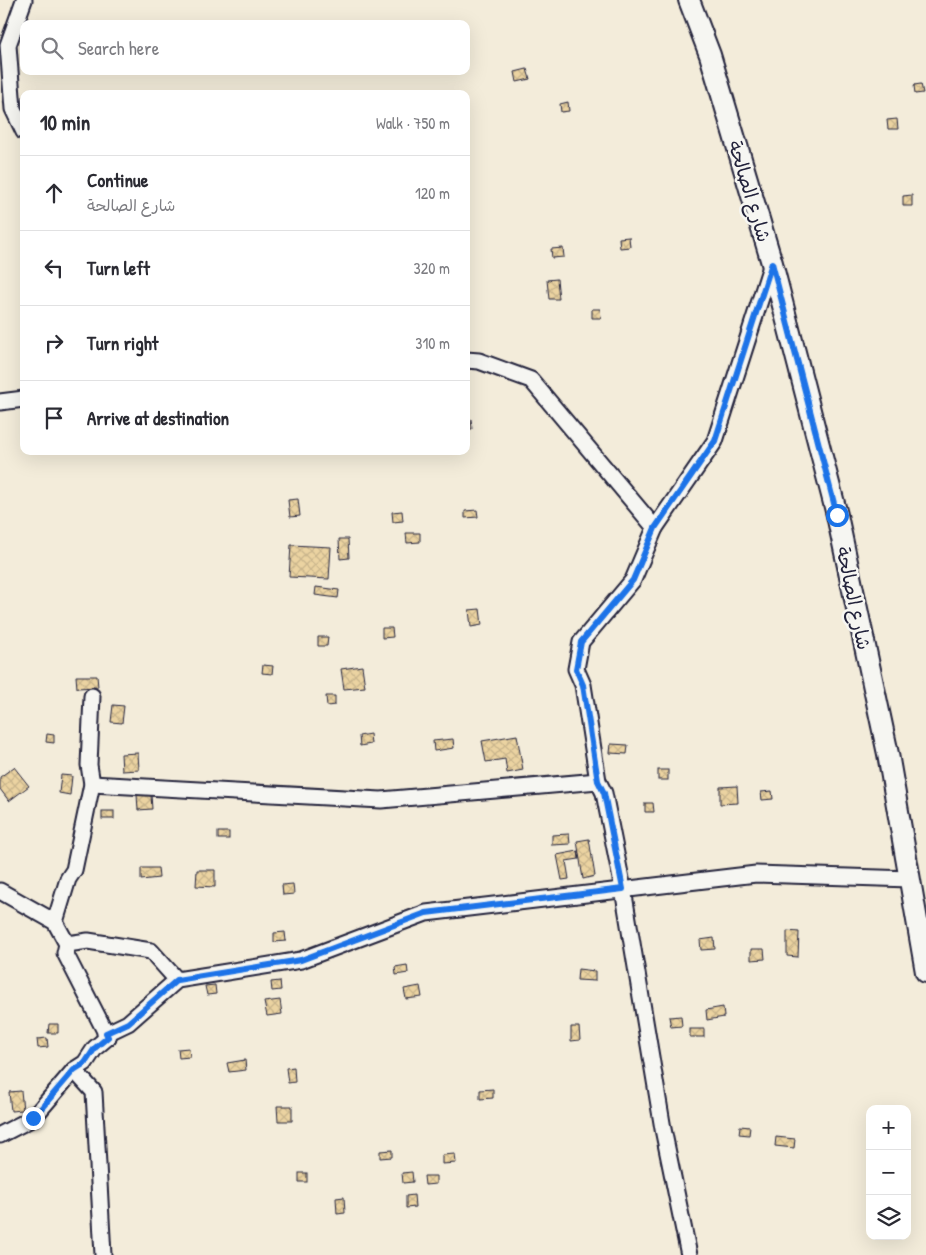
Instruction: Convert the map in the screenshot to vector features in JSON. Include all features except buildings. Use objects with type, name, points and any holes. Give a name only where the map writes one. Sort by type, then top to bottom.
[{"type":"main road","name":"شارع الصالحة","points":[[689,0],[710,55],[772,263],[837,515],[888,754],[926,972]]},
{"type":"street","points":[[20,124],[13,109],[8,45],[24,0]]},
{"type":"street","points":[[689,1255],[663,1129],[623,889],[604,793],[598,781],[583,685],[576,669],[581,642],[633,580],[655,528],[715,441],[772,263]]},
{"type":"street","points":[[470,360],[479,361],[531,380],[655,528]]},
{"type":"street","points":[[0,402],[20,400]]},
{"type":"street","points":[[55,922],[68,879],[74,870],[92,784],[89,765],[92,696]]},
{"type":"street","points":[[92,784],[381,800],[598,781]]},
{"type":"street","points":[[0,1135],[33,1118],[74,1070],[85,1063],[107,1035],[128,1023],[177,980],[301,960],[426,913],[756,874],[910,879]]},
{"type":"street","points":[[0,891],[55,922],[67,944],[65,953],[107,1035]]},
{"type":"street","points":[[67,944],[88,941],[151,950],[177,980]]},
{"type":"street","points":[[74,1070],[94,1092],[103,1255]]},
{"type":"route","points":[[33,1118],[74,1070],[85,1063],[95,1048],[108,1037],[106,1033],[128,1023],[177,980],[301,960],[426,913],[623,889],[604,793],[598,781],[583,685],[576,669],[581,642],[633,580],[655,528],[715,441],[772,263],[837,515]]}]
